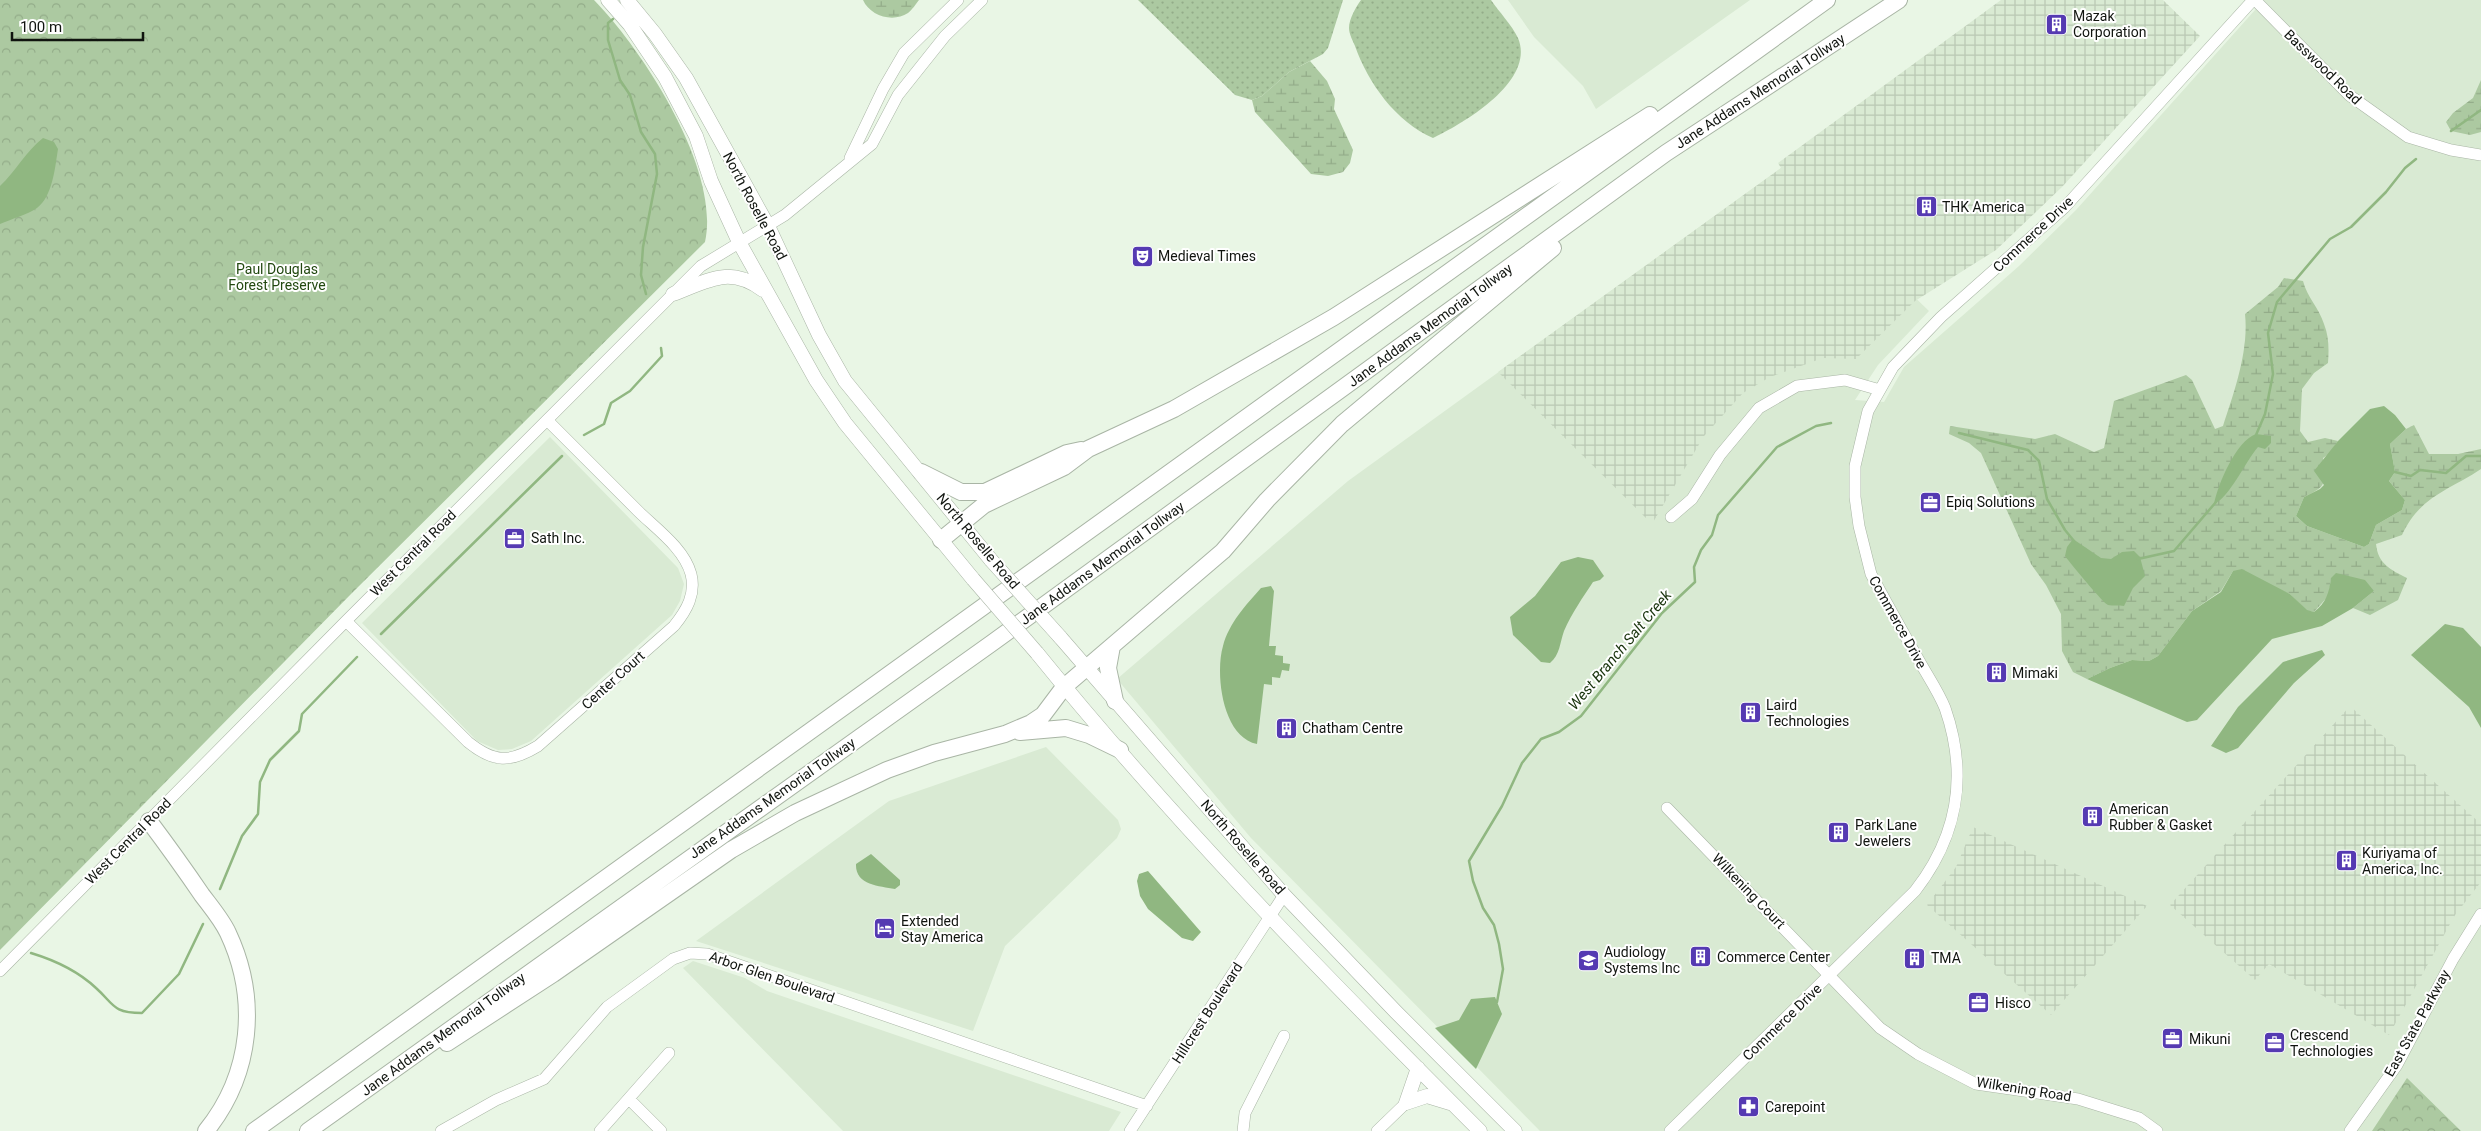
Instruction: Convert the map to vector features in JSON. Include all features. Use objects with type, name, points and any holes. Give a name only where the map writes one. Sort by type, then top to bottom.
[{"type":"highway","points":[[254,1131],[1827,0]]},
{"type":"highway","name":"Jane Addams Memorial Tollway","points":[[308,1131],[992,642],[1666,153],[1899,0]]},
{"type":"highway","points":[[941,540],[984,505],[1064,467],[1088,449],[1174,409],[1334,317],[1810,12]]},
{"type":"highway","points":[[383,1077],[465,1032],[731,850],[795,813],[887,770],[934,753],[1005,734],[1031,723],[1043,715],[1064,687],[1223,551],[1267,500],[1342,424],[1666,153]]},
{"type":"highway","points":[[921,472],[961,492],[985,492],[1066,452],[1088,449]]},
{"type":"highway","points":[[1112,646],[1108,668],[1115,701]]},
{"type":"highway","points":[[1005,734],[1066,728],[1088,735],[1120,750]]},
{"type":"highway","points":[[149,820],[228,932],[242,968],[246,990],[248,1026],[241,1066],[234,1086],[220,1114],[206,1131]]},
{"type":"main road","name":"North Roselle Road","points":[[608,0],[630,25],[665,77],[696,136],[711,181],[739,242],[816,380],[845,423],[1064,687],[1269,918],[1480,1131]]},
{"type":"main road","name":"North Roselle Road","points":[[627,0],[655,34],[686,78],[768,226],[819,335],[845,381],[868,411],[921,472],[991,560],[1284,895],[1396,1012],[1515,1131]]},
{"type":"main road","points":[[674,294],[713,279],[732,275],[748,279],[767,293]]},
{"type":"main road","points":[[1406,1103],[1418,1068]]},
{"type":"main road","points":[[1406,1103],[1427,1096],[1452,1103]]},
{"type":"street","name":"West Central Road","points":[[848,162],[883,89],[904,53],[958,0]]},
{"type":"street","name":"West Central Road","points":[[0,972],[346,620],[701,266],[785,215],[872,144],[898,95],[945,36],[982,0]]},
{"type":"street","name":"Basswood Road","points":[[2254,0],[2349,95],[2408,137],[2451,150],[2481,155]]},
{"type":"street","name":"Commerce Drive","points":[[1670,1131],[1915,891],[1932,869],[1946,838],[1954,813],[1958,784],[1957,753],[1944,706],[1871,574],[1862,545],[1855,497],[1855,466],[1868,411],[1893,367],[1941,318],[2064,208],[2254,0]]},
{"type":"street","points":[[932,25],[945,36]]},
{"type":"street","points":[[1671,517],[1692,499],[1720,455],[1759,408],[1797,386],[1845,380],[1880,390]]},
{"type":"street","name":"Center Court","points":[[346,620],[468,742],[485,753],[506,759],[520,756],[538,746],[674,626],[684,614],[692,593],[690,572],[686,562],[662,535],[547,420]]},
{"type":"street","name":"Wilkening Court","points":[[1667,808],[1830,975]]},
{"type":"street","name":"Hillcrest Boulevard","points":[[1130,1131],[1284,895]]},
{"type":"street","name":"East State Parkway","points":[[2350,1131],[2397,1065],[2452,960],[2481,914]]},
{"type":"street","name":"Arbor Glen Boulevard","points":[[441,1131],[496,1100],[544,1079],[607,1007],[673,959],[690,953],[708,954],[1146,1106]]},
{"type":"street","name":"Wilkening Road","points":[[1830,975],[1880,1028],[1918,1054],[1976,1084],[2078,1099],[2139,1118],[2157,1131]]},
{"type":"street","points":[[1243,1131],[1245,1113],[1284,1036]]},
{"type":"street","points":[[600,1131],[669,1053]]},
{"type":"street","points":[[629,1099],[661,1131]]},
{"type":"street","points":[[1377,1131],[1406,1103]]},
{"type":"shaded area","points":[[1508,0],[1750,0],[1596,109],[1583,86],[1534,37]]},
{"type":"shaded area","points":[[2001,0],[2163,0],[2200,36],[2062,187],[1996,250],[1915,301],[1856,359],[1823,358],[1770,377],[1743,393],[1704,436],[1652,524],[1498,372],[1781,168],[1778,163]]},
{"type":"shaded area","points":[[2264,0],[2481,0],[2481,1131],[1540,1131],[1251,838],[1117,679],[1348,481],[1781,168],[1929,311],[1878,365],[1855,400],[1884,402],[1904,367],[2019,266],[2076,210]]},
{"type":"shaded area","points":[[43,138],[54,142],[58,149],[47,196],[37,208],[0,224],[0,186],[31,149]]},
{"type":"shaded area","points":[[2384,406],[2395,415],[2406,429],[2390,444],[2395,472],[2389,481],[2405,500],[2402,510],[2376,525],[2369,544],[2364,547],[2307,526],[2296,516],[2304,497],[2324,485],[2314,471],[2338,441],[2370,409]]},
{"type":"shaded area","points":[[2256,434],[2271,436],[2271,443],[2265,449],[2258,447],[2232,487],[2214,504],[2219,486],[2235,454],[2249,438]]},
{"type":"shaded area","points":[[550,437],[678,568],[684,584],[680,601],[672,615],[531,741],[512,749],[498,750],[477,741],[362,623]]},
{"type":"shaded area","points":[[2073,539],[2101,558],[2111,559],[2122,552],[2134,551],[2140,557],[2145,576],[2133,588],[2124,606],[2108,605],[2105,603],[2065,556],[2067,547]]},
{"type":"shaded area","points":[[1578,557],[1593,560],[1604,576],[1600,580],[1593,582],[1570,618],[1558,652],[1553,660],[1550,663],[1541,662],[1513,635],[1510,617],[1535,596],[1561,562]]},
{"type":"shaded area","points":[[2242,569],[2290,594],[2307,610],[2314,612],[2324,601],[2331,578],[2336,573],[2365,580],[2374,591],[2353,608],[2322,626],[2272,639],[2197,720],[2187,722],[2087,679],[2132,660],[2149,661],[2158,656],[2192,611],[2221,592],[2233,571]]},
{"type":"shaded area","points":[[1271,586],[1274,591],[1269,646],[1276,646],[1275,655],[1283,656],[1283,663],[1290,664],[1289,671],[1282,670],[1280,678],[1272,677],[1272,685],[1264,684],[1257,744],[1245,739],[1236,730],[1229,717],[1221,687],[1221,658],[1229,630],[1239,615],[1261,588]]},
{"type":"shaded area","points":[[2445,624],[2463,628],[2481,647],[2481,728],[2469,707],[2411,655]]},
{"type":"shaded area","points":[[2322,650],[2325,655],[2294,683],[2238,748],[2226,753],[2211,746],[2238,707],[2283,662]]},
{"type":"shaded area","points":[[2350,706],[2481,824],[2481,882],[2455,915],[2389,1035],[2269,964],[2255,980],[2170,905]]},
{"type":"shaded area","points":[[1046,747],[1118,820],[1121,829],[1117,838],[1005,946],[973,1031],[696,941],[889,801]]},
{"type":"shaded area","points":[[1973,827],[2147,906],[2051,1015],[1927,905],[1956,867]]},
{"type":"shaded area","points":[[871,854],[900,880],[900,885],[895,889],[882,887],[869,883],[859,876],[856,864]]},
{"type":"shaded area","points":[[1148,871],[1201,932],[1193,941],[1182,938],[1148,909],[1140,896],[1137,881],[1139,874]]},
{"type":"shaded area","points":[[693,961],[745,978],[767,991],[1121,1112],[1109,1131],[843,1131],[683,968]]},
{"type":"shaded area","points":[[1495,997],[1502,1014],[1476,1069],[1435,1028],[1459,1020],[1471,999]]},
{"type":"green space","name":"Paul Douglas Forest Preserve","points":[[0,0],[594,0],[634,49],[674,113],[690,147],[701,181],[707,213],[705,242],[352,593],[0,950]]},
{"type":"green space","points":[[863,0],[919,0],[908,13],[889,18],[876,14],[866,6]]},
{"type":"green space","points":[[1138,0],[1343,0],[1328,48],[1323,54],[1289,72],[1262,96],[1252,100],[1235,95]]},
{"type":"green space","points":[[1361,0],[1491,0],[1518,38],[1521,54],[1517,70],[1507,85],[1478,111],[1433,138],[1420,131],[1395,112],[1367,74],[1349,30],[1351,17]]},
{"type":"green space","points":[[1310,61],[1327,81],[1335,99],[1334,109],[1353,150],[1350,163],[1343,172],[1328,176],[1311,174],[1255,112],[1252,100],[1262,96],[1289,72]]},
{"type":"green space","points":[[2481,80],[2481,132],[2470,135],[2451,131],[2446,122],[2453,113],[2473,98]]},
{"type":"green space","points":[[2284,278],[2303,281],[2322,318],[2327,333],[2328,363],[2314,373],[2302,389],[2300,431],[2308,442],[2325,438],[2338,441],[2329,454],[2323,458],[2323,483],[2318,490],[2304,497],[2296,516],[2307,526],[2364,547],[2369,544],[2376,525],[2402,510],[2405,500],[2389,481],[2395,472],[2390,444],[2406,429],[2414,425],[2429,454],[2458,454],[2481,449],[2481,469],[2426,503],[2417,511],[2402,535],[2376,544],[2379,557],[2386,566],[2407,578],[2398,600],[2370,615],[2353,608],[2374,591],[2331,578],[2329,595],[2314,612],[2307,611],[2290,594],[2233,571],[2221,591],[2192,611],[2158,656],[2149,661],[2132,660],[2087,679],[2073,672],[2062,651],[2061,614],[2046,585],[2031,564],[1981,453],[1969,443],[1949,434],[1950,426],[2035,439],[2055,434],[2094,452],[2104,448],[2114,401],[2186,375],[2192,380],[2215,429],[2223,426],[2243,357],[2246,328],[2245,314],[2278,287]]},
{"type":"green space","points":[[2407,1078],[2461,1131],[2372,1131]]},
{"type":"waterway","points":[[613,19],[608,23],[608,40],[620,80],[630,95],[641,132],[655,154],[657,174],[643,247],[641,275],[646,294]]},
{"type":"waterway","name":"West Branch Salt Creek","points":[[2451,131],[2481,110]]},
{"type":"waterway","name":"West Branch Salt Creek","points":[[2256,435],[2265,414],[2273,374],[2268,333],[2277,302],[2330,239],[2351,227],[2386,192],[2405,168],[2416,159]]},
{"type":"waterway","points":[[584,435],[604,424],[611,403],[630,391],[662,356],[661,348]]},
{"type":"waterway","name":"West Branch Salt Creek","points":[[1497,1002],[1503,969],[1499,944],[1494,925],[1483,908],[1473,881],[1469,861],[1502,806],[1522,763],[1541,739],[1559,732],[1581,716],[1662,613],[1695,582],[1694,567],[1701,550],[1712,535],[1718,515],[1777,447],[1816,426],[1831,423]]},
{"type":"waterway","name":"West Branch Salt Creek","points":[[1959,433],[2028,450],[2039,461],[2047,499],[2065,530],[2074,541]]},
{"type":"waterway","points":[[381,634],[562,456]]},
{"type":"waterway","points":[[2395,472],[2411,476],[2420,470],[2446,473],[2466,456],[2481,456]]},
{"type":"waterway","name":"West Branch Salt Creek","points":[[2138,559],[2174,551],[2216,502]]},
{"type":"waterway","points":[[220,889],[242,836],[258,814],[260,782],[270,760],[299,731],[302,714],[357,657]]},
{"type":"waterway","points":[[31,953],[74,971],[119,1009],[132,1013],[142,1013],[179,974],[203,924]]},
{"type":"place","name":"Mazak Corporation","points":[[2057,24]]},
{"type":"place","name":"THK America","points":[[1926,207]]},
{"type":"place","name":"Medieval Times","points":[[1142,256]]},
{"type":"place","name":"Epiq Solutions","points":[[1930,502]]},
{"type":"place","name":"Sath Inc.","points":[[515,538]]},
{"type":"place","name":"Mimaki","points":[[1996,673]]},
{"type":"place","name":"Laird Technologies","points":[[1750,713]]},
{"type":"place","name":"Chatham Centre","points":[[1286,728]]},
{"type":"place","name":"American Rubber & Gasket","points":[[2093,817]]},
{"type":"place","name":"Park Lane Jewelers","points":[[1839,833]]},
{"type":"place","name":"Kuriyama of America, Inc.","points":[[2346,861]]},
{"type":"place","name":"Extended Stay America","points":[[885,929]]},
{"type":"place","name":"Commerce Center","points":[[1701,957]]},
{"type":"place","name":"TMA","points":[[1915,958]]},
{"type":"place","name":"Audiology Systems Inc","points":[[1588,960]]},
{"type":"place","name":"Hisco","points":[[1979,1003]]},
{"type":"place","name":"Mikuni","points":[[2173,1039]]},
{"type":"place","name":"Crescend Technologies","points":[[2274,1043]]},
{"type":"place","name":"Carepoint","points":[[1749,1107]]}]
